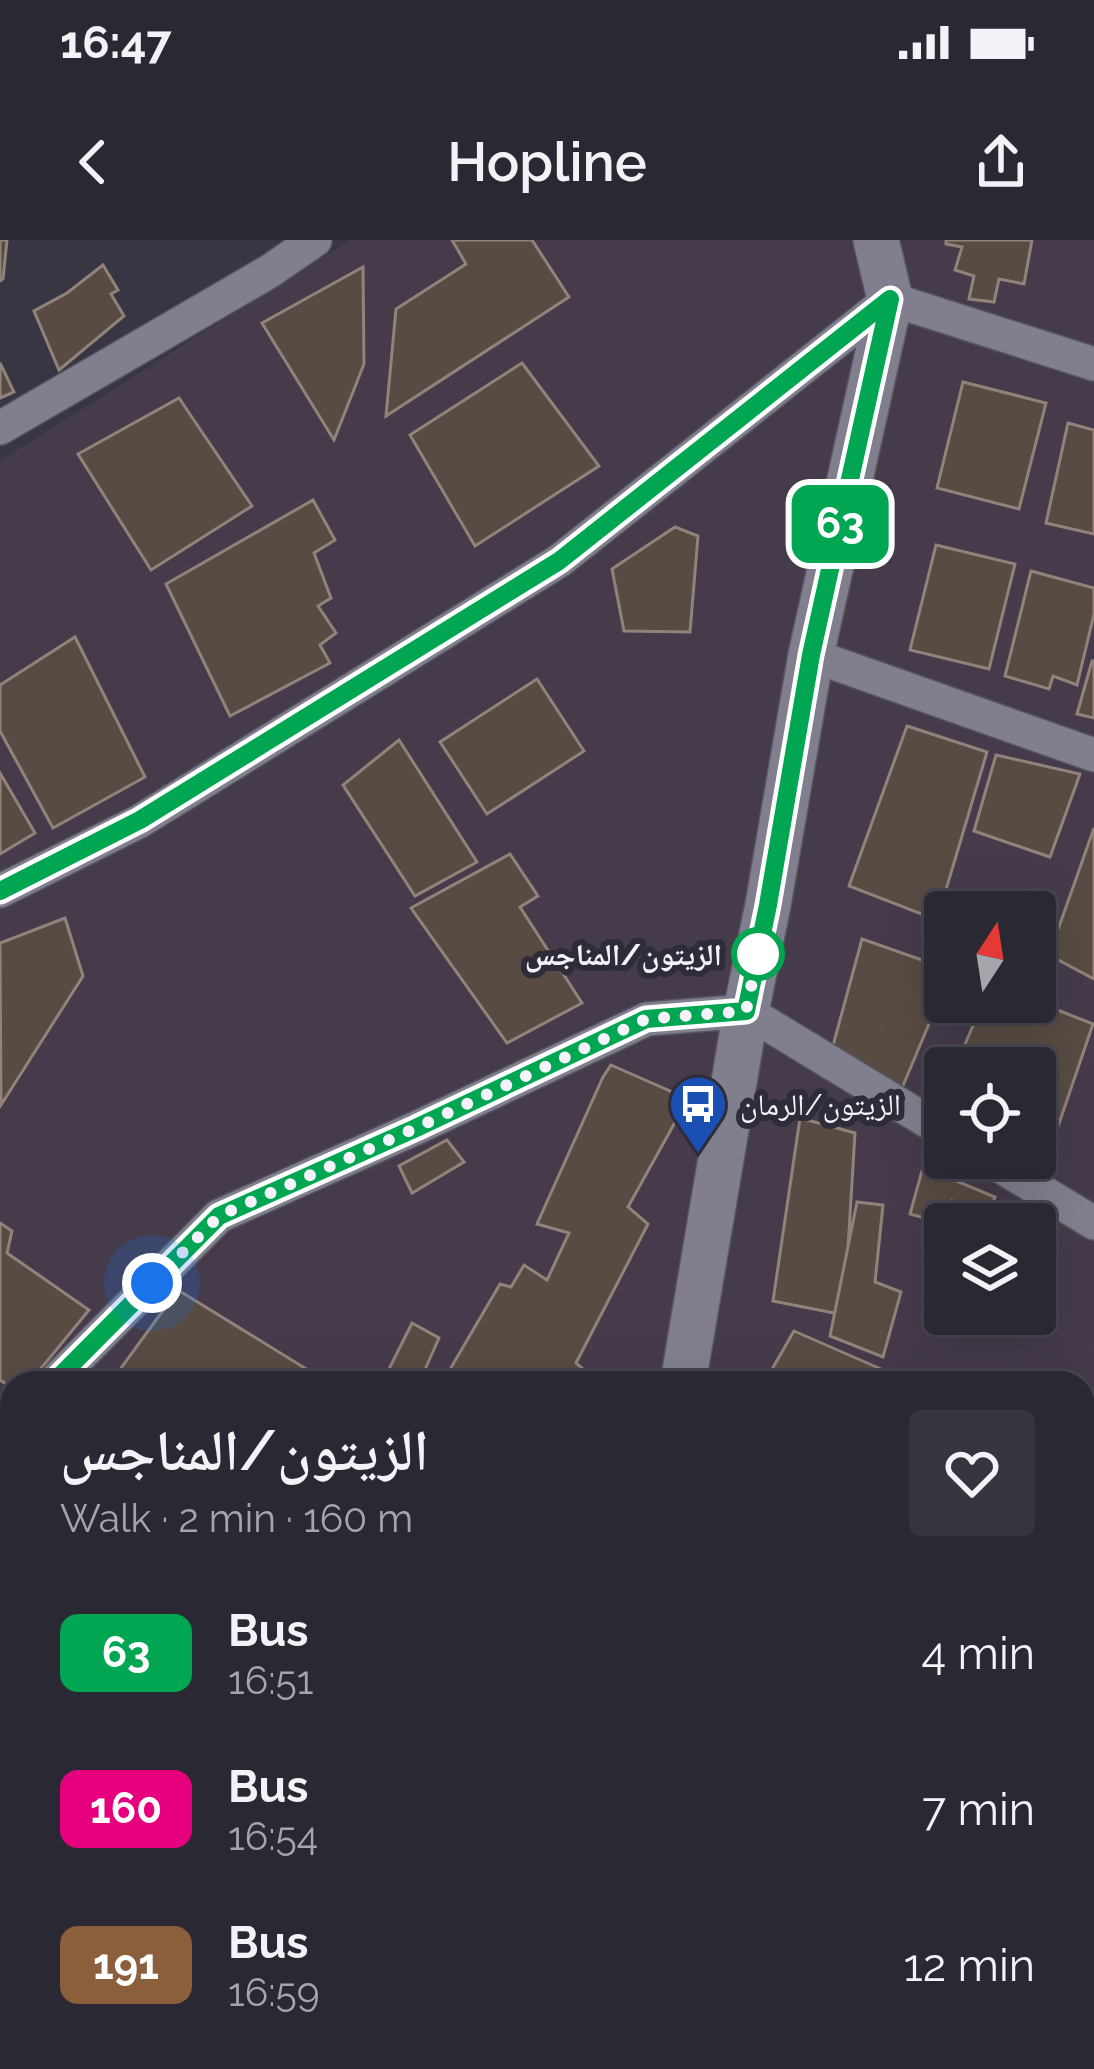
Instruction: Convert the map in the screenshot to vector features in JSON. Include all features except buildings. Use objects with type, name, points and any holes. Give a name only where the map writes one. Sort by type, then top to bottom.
[{"type":"street","points":[[0,428],[270,271],[314,240]]},
{"type":"street","points":[[685,1371],[811,655],[890,299],[876,240]]},
{"type":"street","points":[[890,299],[1094,364]]},
{"type":"street","points":[[0,891],[140,820],[559,561],[890,299]]},
{"type":"street","points":[[811,655],[1094,755]]},
{"type":"street","points":[[65,1371],[219,1216],[646,1019],[746,1011],[924,1119]]},
{"type":"street","points":[[1022,1179],[1094,1223]]},
{"type":"shaded area","points":[[350,240],[1094,240],[1094,1371],[0,1371],[0,461]]},
{"type":"bus line","name":"63","points":[[0,891],[140,820],[559,561],[890,299],[811,655],[746,1011],[646,1019],[219,1216],[65,1371]]},
{"type":"place","name":"الزيتون/المناجس","points":[[758,954]]},
{"type":"place","name":"الزيتون/الرمان","points":[[698,1155]]},
{"type":"route","points":[[152,1283],[219,1216],[646,1019],[746,1011],[761,940],[758,954]]}]
